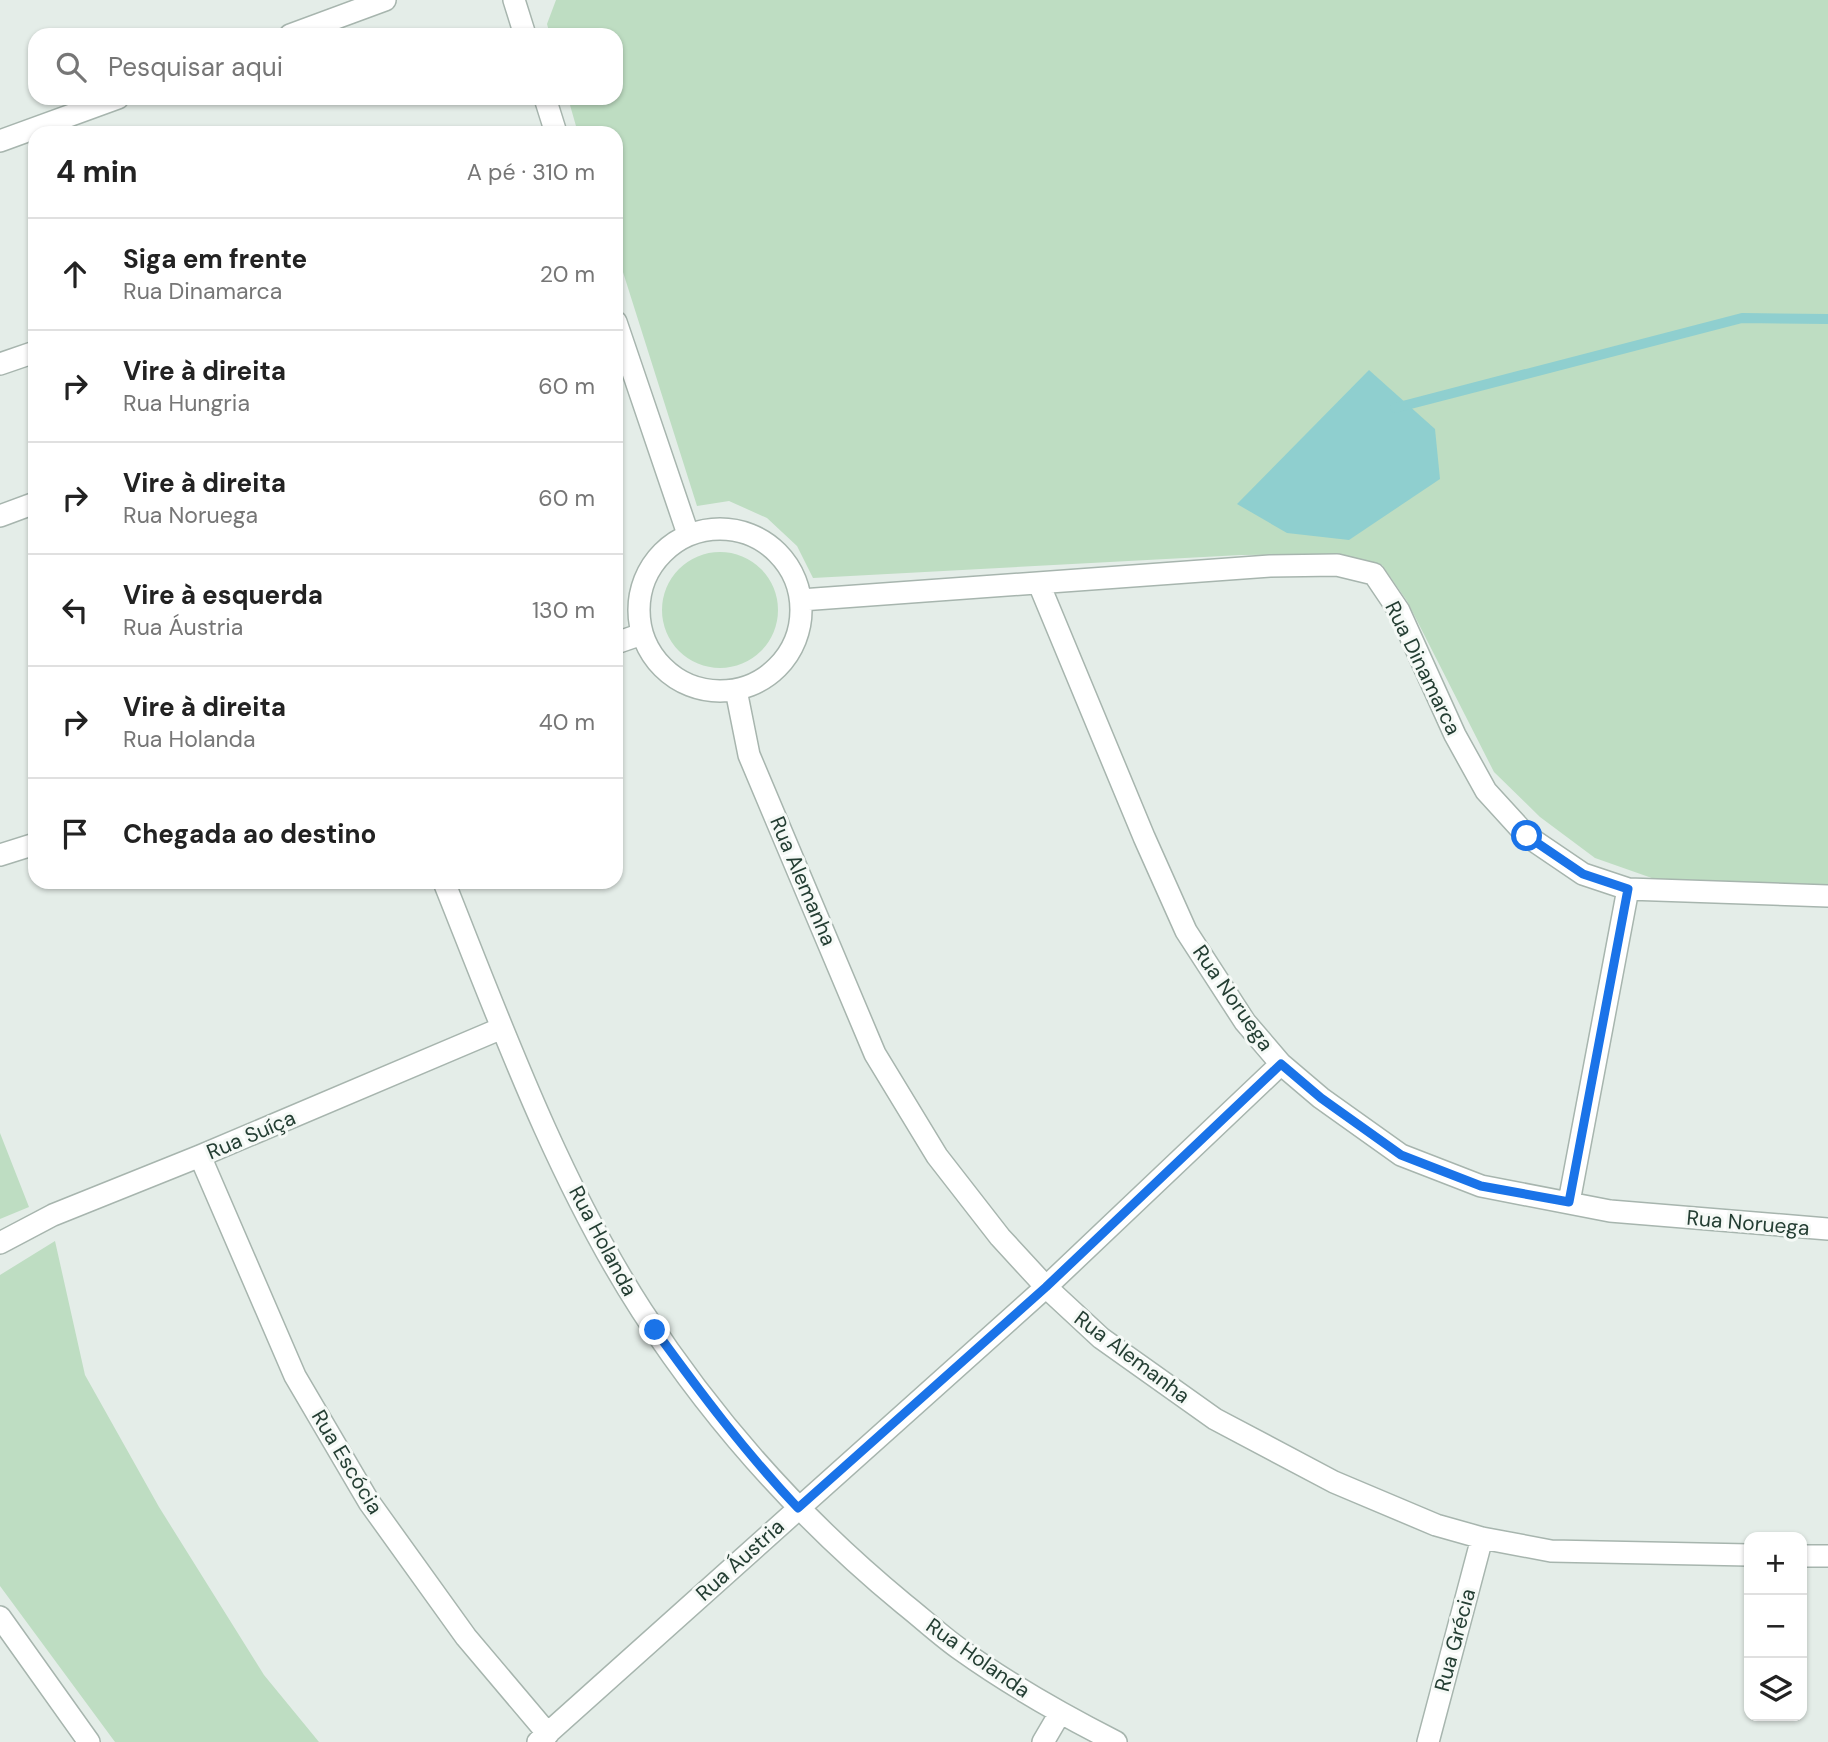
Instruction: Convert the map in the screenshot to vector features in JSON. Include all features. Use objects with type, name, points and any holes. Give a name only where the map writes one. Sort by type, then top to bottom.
[{"type":"street","points":[[309,28],[385,0]]},
{"type":"street","points":[[514,0],[523,28]]},
{"type":"street","points":[[41,126],[99,105]]},
{"type":"street","points":[[547,105],[554,126]]},
{"type":"street","points":[[0,141],[28,131]]},
{"type":"street","points":[[623,343],[688,534]]},
{"type":"street","points":[[0,364],[28,354]]},
{"type":"street","points":[[0,516],[28,506]]},
{"type":"street","points":[[706,529],[744,531],[776,550],[788,564],[797,582],[801,600],[800,624],[793,647],[779,667],[759,682],[736,690],[716,692],[696,689],[678,681],[663,668],[650,652],[642,634],[638,610],[642,586],[652,565],[668,547],[688,534],[706,529]]},
{"type":"street","name":"Rua Dinamarca","points":[[801,600],[1270,566],[1337,565],[1374,574],[1399,611],[1455,735],[1486,792],[1527,836],[1583,874],[1628,889],[1828,895]]},
{"type":"street","name":"Rua Noruega","points":[[1039,584],[1186,931],[1245,1022],[1281,1064],[1321,1098],[1401,1155],[1481,1186],[1610,1211],[1828,1229]]},
{"type":"street","points":[[623,641],[642,634]]},
{"type":"street","name":"Rua Alemanha","points":[[736,690],[749,755],[875,1054],[937,1156],[1000,1237],[1046,1287],[1101,1338],[1214,1419],[1334,1482],[1436,1525],[1482,1538],[1551,1550],[1744,1555]]},
{"type":"street","points":[[0,855],[28,846]]},
{"type":"street","name":"Rua Holanda","points":[[447,889],[502,1028],[555,1150],[642,1311],[710,1407],[771,1480],[863,1570],[960,1650],[1060,1713],[1116,1742]]},
{"type":"street","points":[[1569,1202],[1628,889]]},
{"type":"street","name":"Rua Suíça","points":[[0,1243],[53,1215],[502,1028]]},
{"type":"street","name":"Rua Áustria","points":[[543,1738],[1046,1287],[1281,1064]]},
{"type":"street","name":"Rua Escócia","points":[[200,1156],[295,1376],[369,1502],[543,1738]]},
{"type":"street","name":"Rua Grécia","points":[[1428,1742],[1482,1538]]},
{"type":"street","points":[[1807,1556],[1828,1556]]},
{"type":"street","points":[[0,1617],[89,1742]]},
{"type":"street","points":[[1043,1742],[1060,1713]]},
{"type":"green space","points":[[556,0],[1828,0],[1828,885],[1666,883],[1595,858],[1540,817],[1494,772],[1407,601],[1382,565],[1338,554],[1241,555],[813,578],[797,546],[767,518],[729,501],[697,506],[623,272],[623,126],[576,126],[570,105],[623,105],[623,28],[548,28],[547,24]]},
{"type":"green space","points":[[720,552],[742,556],[761,569],[774,588],[778,610],[774,632],[761,651],[742,664],[720,668],[698,664],[679,651],[666,632],[662,610],[666,588],[679,569],[698,556]]},
{"type":"green space","points":[[0,1133],[29,1207],[0,1219]]},
{"type":"green space","points":[[55,1241],[85,1375],[159,1507],[264,1675],[319,1742],[115,1742],[0,1586],[0,1275]]},
{"type":"water","points":[[1369,370],[1435,429],[1440,479],[1349,540],[1287,533],[1237,504]]},
{"type":"waterway","points":[[1395,408],[1742,318],[1828,319]]},
{"type":"route","points":[[655,1330],[710,1407],[798,1508],[1046,1287],[1281,1064],[1321,1098],[1401,1155],[1481,1186],[1569,1202],[1628,889],[1583,874],[1527,836]]}]
